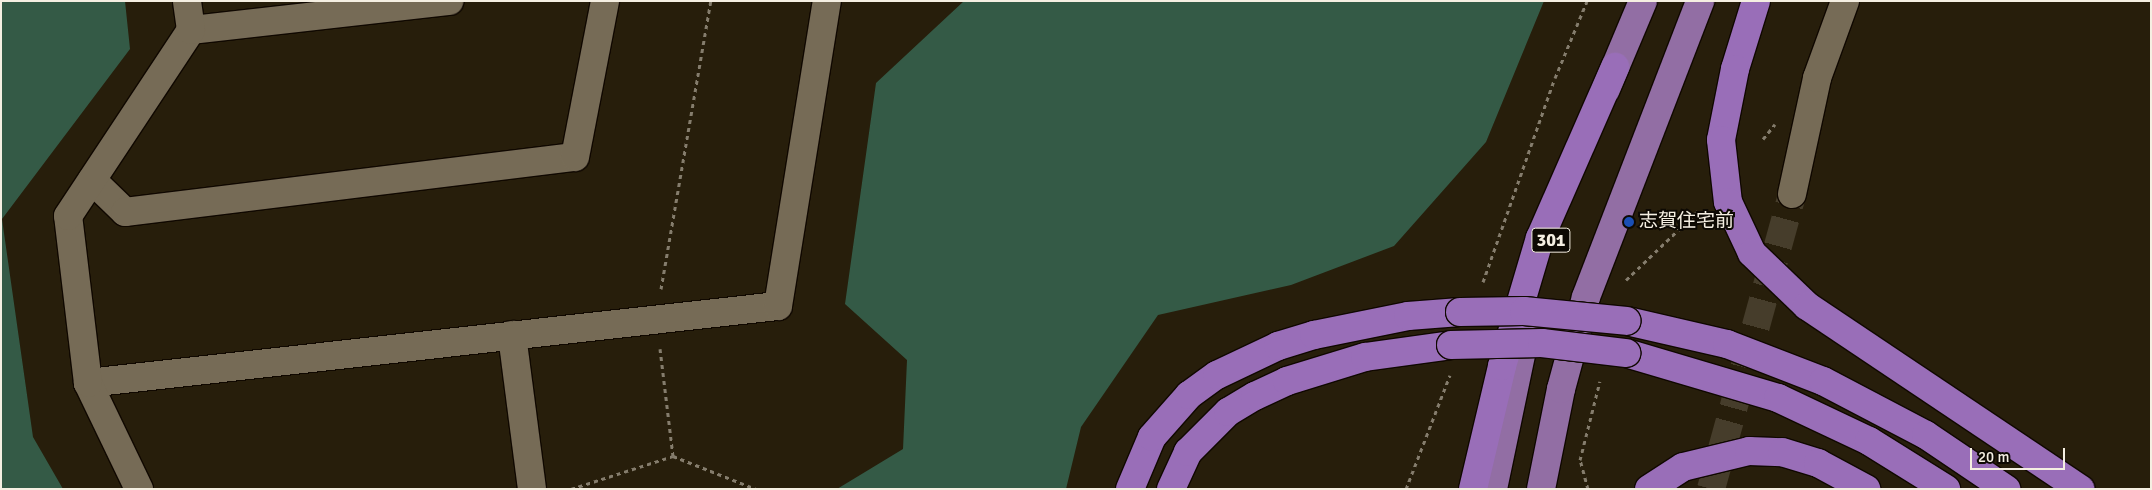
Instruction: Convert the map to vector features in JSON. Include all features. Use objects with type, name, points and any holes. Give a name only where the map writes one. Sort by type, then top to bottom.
[{"type":"highway","name":"301","points":[[1493,489],[1538,282],[1561,209],[1642,1]]},
{"type":"highway","name":"301","points":[[1541,489],[1561,389],[1586,297],[1700,1]]},
{"type":"highway","points":[[1756,1],[1735,69],[1720,140],[1728,202],[1752,253],[1807,306],[2080,489]]},
{"type":"highway","points":[[1473,489],[1502,366],[1540,238],[1615,67]]},
{"type":"highway","points":[[1130,489],[1137,464],[1170,415],[1196,390],[1240,363],[1278,346],[1360,324],[1460,312],[1524,311],[1627,321],[1727,344],[1823,381],[1926,435],[2006,489]]},
{"type":"highway","points":[[1171,489],[1188,452],[1228,412],[1254,396],[1287,381],[1365,357],[1451,344],[1542,343],[1626,353],[1778,398],[1869,441],[1946,489]]},
{"type":"highway","points":[[1650,489],[1683,467],[1749,451],[1782,452],[1818,463],[1866,489]]},
{"type":"street","points":[[139,489],[88,382],[68,216],[191,30],[187,1]]},
{"type":"street","points":[[191,30],[450,1]]},
{"type":"street","points":[[92,180],[125,212],[575,157],[605,1]]},
{"type":"street","points":[[88,382],[778,306],[827,1]]},
{"type":"street","points":[[1792,194],[1817,78],[1845,1]]},
{"type":"street","points":[[512,335],[532,489]]},
{"type":"path","points":[[674,456],[656,319],[711,1]]},
{"type":"path","points":[[1480,290],[1555,78],[1587,1]]},
{"type":"path","points":[[1406,489],[1451,372]]},
{"type":"path","points":[[570,488],[674,456],[756,489]]},
{"type":"green space","points":[[1,1],[125,1],[130,49],[2,219],[33,437],[63,489],[1,489]]},
{"type":"green space","points":[[964,1],[1544,1],[1486,142],[1394,246],[1291,285],[1158,315],[1081,427],[1066,489],[837,489],[903,449],[907,360],[845,304],[876,83]]},
{"type":"tunnel","points":[[1711,489],[1792,194]]},
{"type":"place","name":"志賀住宅前","points":[[1629,222]]}]
